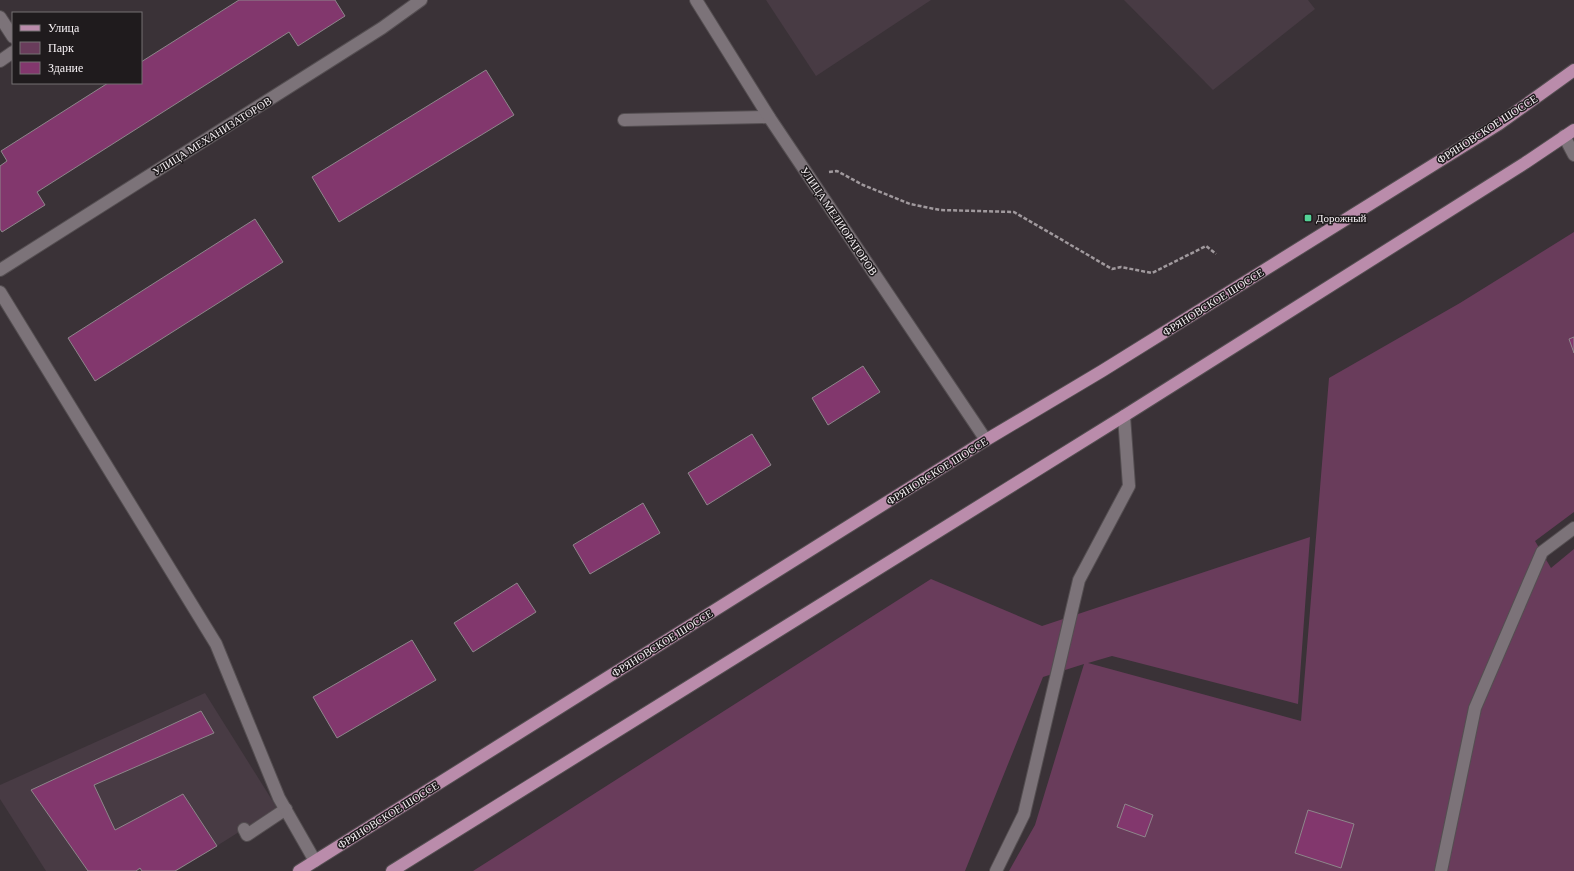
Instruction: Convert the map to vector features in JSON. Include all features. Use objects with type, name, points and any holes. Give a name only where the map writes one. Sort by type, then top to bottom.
[{"type":"main road","name":"ФРЯНОВСКОЕ ШОССЕ","points":[[299,871],[986,440],[1102,371],[1492,128],[1574,70]]},
{"type":"main road","points":[[392,871],[1124,416],[1512,172],[1569,133]]},
{"type":"street","name":"УЛИЦА МЕХАНИЗАТОРОВ","points":[[0,270],[376,32],[422,0]]},
{"type":"street","name":"УЛИЦА МЕЛИОРАТОРОВ","points":[[696,0],[808,177],[986,440]]},
{"type":"street","points":[[0,17],[12,35]]},
{"type":"street","points":[[0,61],[12,53]]},
{"type":"street","points":[[624,120],[769,117]]},
{"type":"street","points":[[1569,133],[1574,155]]},
{"type":"street","points":[[0,292],[216,644],[279,798],[315,861]]},
{"type":"street","points":[[996,871],[1024,814],[1079,580],[1129,486],[1124,416]]},
{"type":"street","points":[[1441,871],[1475,708],[1542,552],[1574,528]]},
{"type":"street","points":[[244,829],[247,835],[286,809]]},
{"type":"path","points":[[808,177],[836,171],[863,185],[910,204],[940,210],[1014,212],[1112,269],[1121,267],[1152,273],[1206,246],[1216,254]]},
{"type":"shaded area","points":[[766,0],[931,0],[816,76]]},
{"type":"shaded area","points":[[1124,0],[1308,0],[1315,9],[1213,90]]},
{"type":"shaded area","points":[[205,693],[277,808],[177,871],[46,871],[0,799],[0,785]]},
{"type":"green space","points":[[1574,232],[1574,512],[1535,541],[1551,568],[1574,549],[1574,871],[1009,871],[1035,825],[1084,664],[1043,677],[965,871],[473,871],[931,579],[1042,626],[1310,537],[1298,704],[1112,656],[1088,663],[1301,721],[1329,378],[1460,303]]},
{"type":"building","points":[[239,0],[335,0],[345,16],[298,46],[289,32],[37,192],[45,205],[2,232],[0,229],[0,166],[7,161],[1,151],[106,84],[142,84],[142,61]]},
{"type":"building","points":[[486,70],[514,115],[339,222],[312,177]]},
{"type":"building","points":[[255,219],[283,262],[95,381],[68,338]]},
{"type":"building","points":[[1574,337],[1574,353],[1569,339]]},
{"type":"building","points":[[863,366],[880,392],[828,425],[812,398]]},
{"type":"building","points":[[752,434],[771,465],[707,505],[688,473]]},
{"type":"building","points":[[643,503],[660,533],[590,574],[573,545]]},
{"type":"building","points":[[517,583],[536,612],[473,652],[454,623]]},
{"type":"building","points":[[412,640],[436,680],[337,738],[313,697]]},
{"type":"building","points":[[201,711],[214,733],[94,785],[115,830],[183,794],[217,846],[175,871],[142,871],[140,868],[136,871],[88,871],[31,790]]},
{"type":"building","points":[[1125,804],[1153,815],[1145,837],[1117,827]]},
{"type":"building","points":[[1308,810],[1354,824],[1341,868],[1295,853]]},
{"type":"place","name":"Дорожный","points":[[1308,218]]}]
